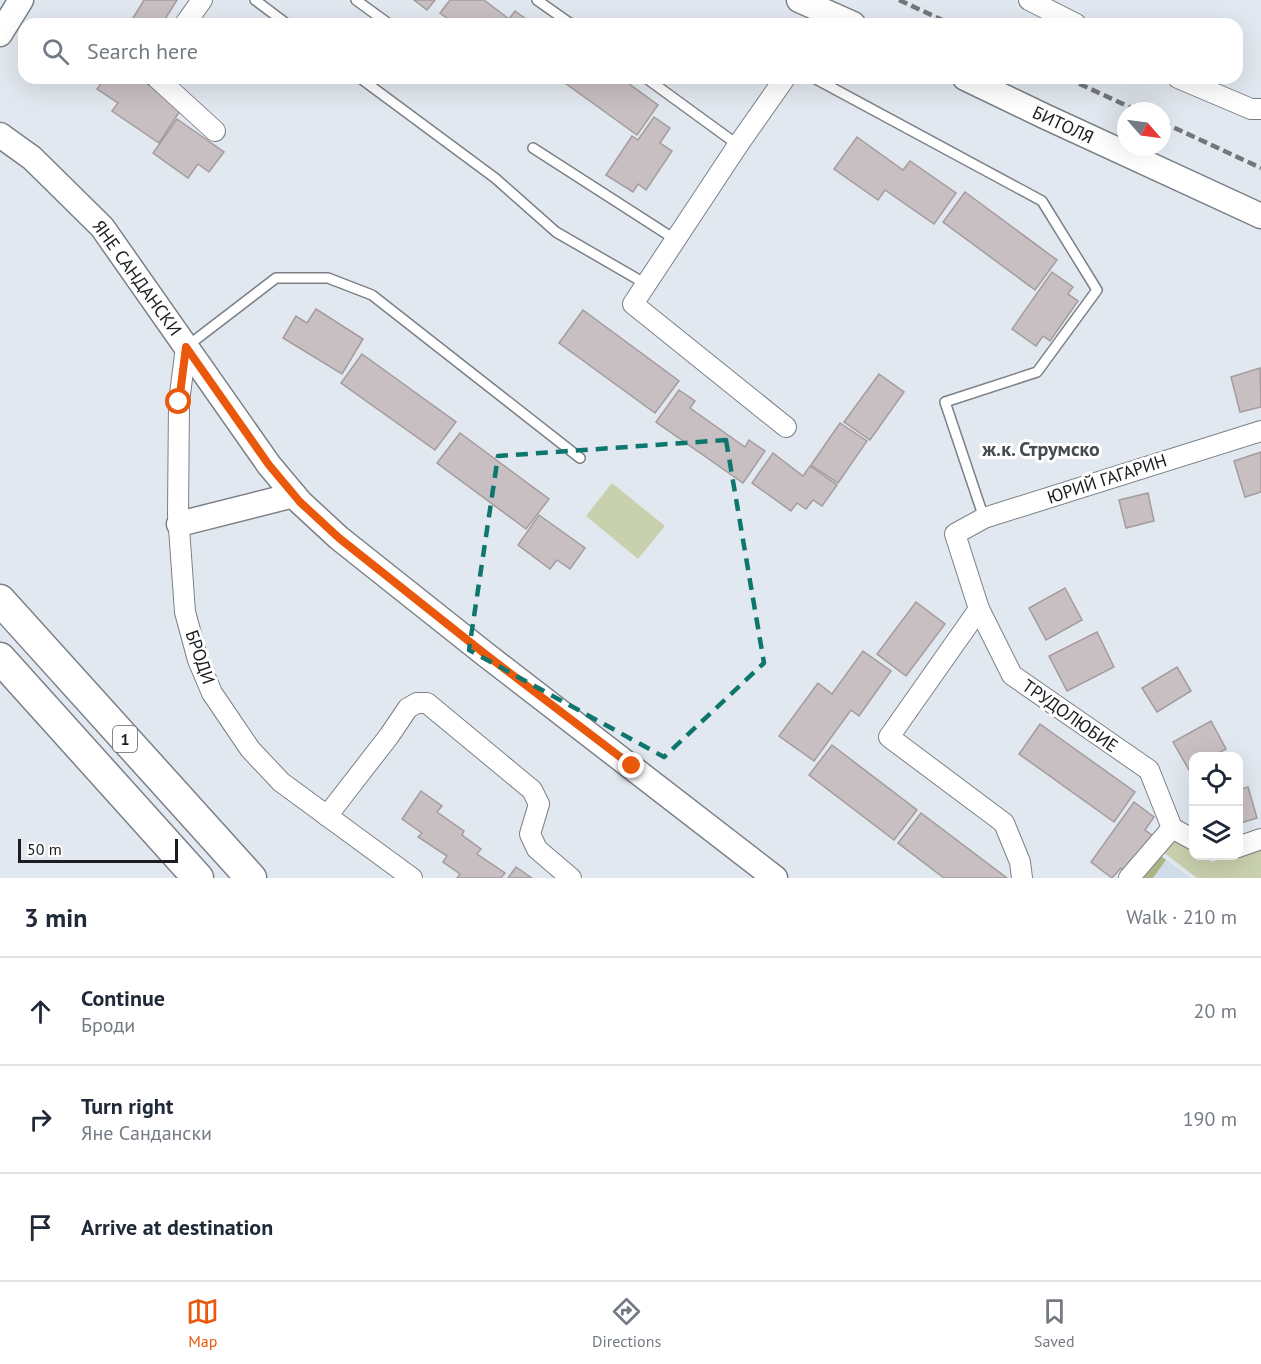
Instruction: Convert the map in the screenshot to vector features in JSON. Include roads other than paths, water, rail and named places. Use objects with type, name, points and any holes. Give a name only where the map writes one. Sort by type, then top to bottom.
[{"type":"main road","name":"1","points":[[0,600],[251,878]]},
{"type":"main road","name":"1","points":[[0,658],[198,878]]},
{"type":"street","points":[[0,34],[21,0]]},
{"type":"street","points":[[189,18],[202,0]]},
{"type":"street","points":[[799,0],[826,18]]},
{"type":"street","points":[[1029,0],[1064,18]]},
{"type":"street","points":[[164,84],[215,131]]},
{"type":"street","points":[[781,84],[633,304],[786,427]]},
{"type":"street","name":"БИТОЛЯ","points":[[977,84],[1261,216]]},
{"type":"street","points":[[1192,84],[1251,109],[1261,109]]},
{"type":"street","name":"ЯНЕ САНДАНСКИ","points":[[0,135],[32,158],[102,227],[269,465],[300,502],[339,538],[466,639],[776,878]]},
{"type":"street","name":"БРОДИ","points":[[186,347],[179,402],[179,524],[185,612],[198,660],[212,693],[250,749],[281,782],[412,878]]},
{"type":"street","name":"ЮРИЙ ГАГАРИН","points":[[955,534],[984,519],[1261,430]]},
{"type":"street","points":[[179,524],[294,495]]},
{"type":"street","name":"ТРУДОЛЮБИЕ","points":[[955,534],[979,609],[1012,675],[1149,770],[1172,828]]},
{"type":"street","points":[[979,609],[890,737],[1004,823],[1020,862],[1022,878]]},
{"type":"street","points":[[327,816],[408,708],[417,703],[427,703],[532,790],[539,804],[530,834],[537,849],[571,878]]},
{"type":"street","points":[[1129,878],[1172,828],[1189,837]]},
{"type":"street","points":[[1243,845],[1261,839]]},
{"type":"lane","points":[[255,0],[279,18]]},
{"type":"lane","points":[[356,0],[381,18]]},
{"type":"lane","points":[[537,0],[562,18]]},
{"type":"lane","points":[[368,84],[495,178],[556,232],[646,284]]},
{"type":"lane","points":[[654,84],[738,145]]},
{"type":"lane","points":[[825,84],[1042,201],[1097,290],[1037,372],[945,402],[984,519]]},
{"type":"lane","points":[[533,148],[676,240]]},
{"type":"lane","points":[[186,347],[276,278],[328,278],[372,295],[580,458]]},
{"type":"railway","points":[[899,0],[938,18]]},
{"type":"railway","points":[[1080,84],[1119,102]]},
{"type":"railway","points":[[1171,126],[1261,168]]},
{"type":"district","name":"ж.к. Струмско","points":[[1041,449]]}]
